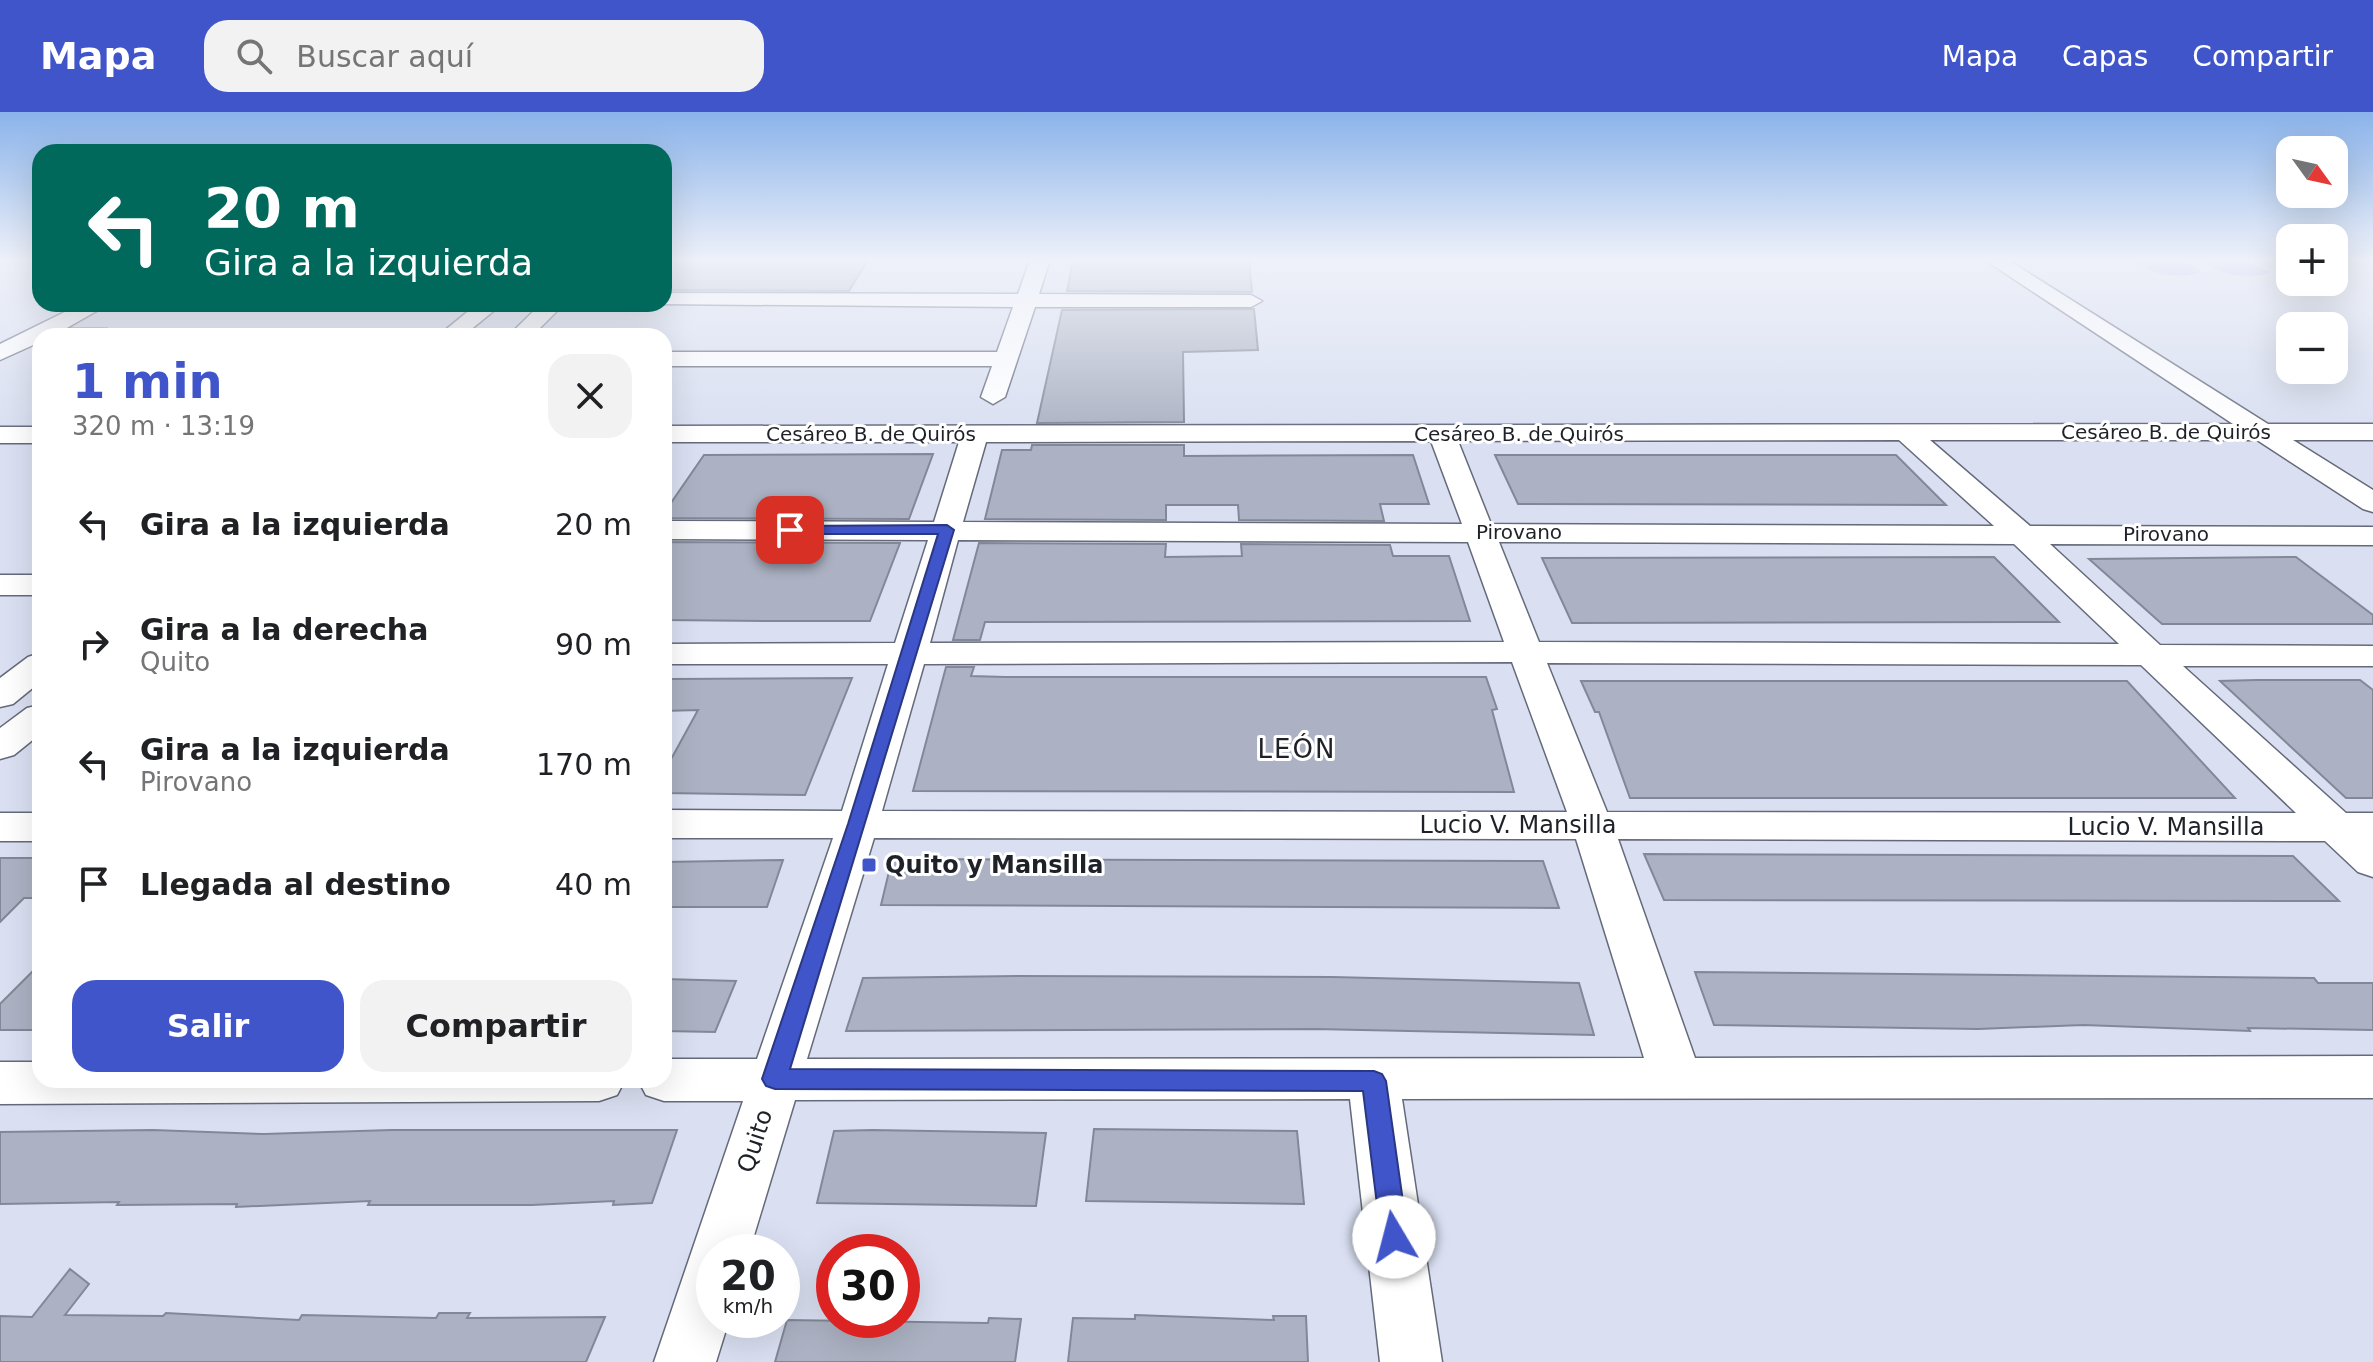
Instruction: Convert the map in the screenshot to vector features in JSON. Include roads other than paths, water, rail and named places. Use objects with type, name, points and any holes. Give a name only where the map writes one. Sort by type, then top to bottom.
[{"type":"street","points":[[48,328],[68,318]]},
{"type":"street","points":[[993,397],[1021,318]]},
{"type":"street","points":[[2085,318],[2373,503]]},
{"type":"street","points":[[0,329],[32,331]]},
{"type":"street","points":[[0,353],[32,336]]},
{"type":"street","points":[[672,359],[1008,359]]},
{"type":"street","name":"Cesáreo B. de Quirós","points":[[672,434],[1908,435],[2373,432]]},
{"type":"street","name":"Quito","points":[[726,1234],[858,824],[975,434]]},
{"type":"street","points":[[1442,434],[1482,531],[1592,825],[1676,1077]]},
{"type":"street","points":[[0,435],[32,435]]},
{"type":"street","points":[[1908,435],[2020,533],[2149,654],[2354,827],[2373,862]]},
{"type":"street","name":"Pirovano","points":[[672,530],[2373,536]]},
{"type":"street","points":[[0,585],[32,585]]},
{"type":"street","points":[[672,654],[906,656],[1527,652],[2373,656]]},
{"type":"street","points":[[0,696],[32,670]]},
{"type":"street","points":[[0,747],[32,722]]},
{"type":"street","name":"Lucio V. Mansilla","points":[[672,824],[2354,827]]},
{"type":"street","points":[[0,827],[32,827]]},
{"type":"street","points":[[672,1080],[2373,1077]]},
{"type":"street","points":[[1374,1081],[1411,1362]]},
{"type":"street","points":[[0,1083],[32,1083]]},
{"type":"street","points":[[685,1362],[696,1327]]},
{"type":"place","name":"Quito y Mansilla","points":[[869,865]]},
{"type":"district","name":"LEÓN","points":[[1297,749]]}]
